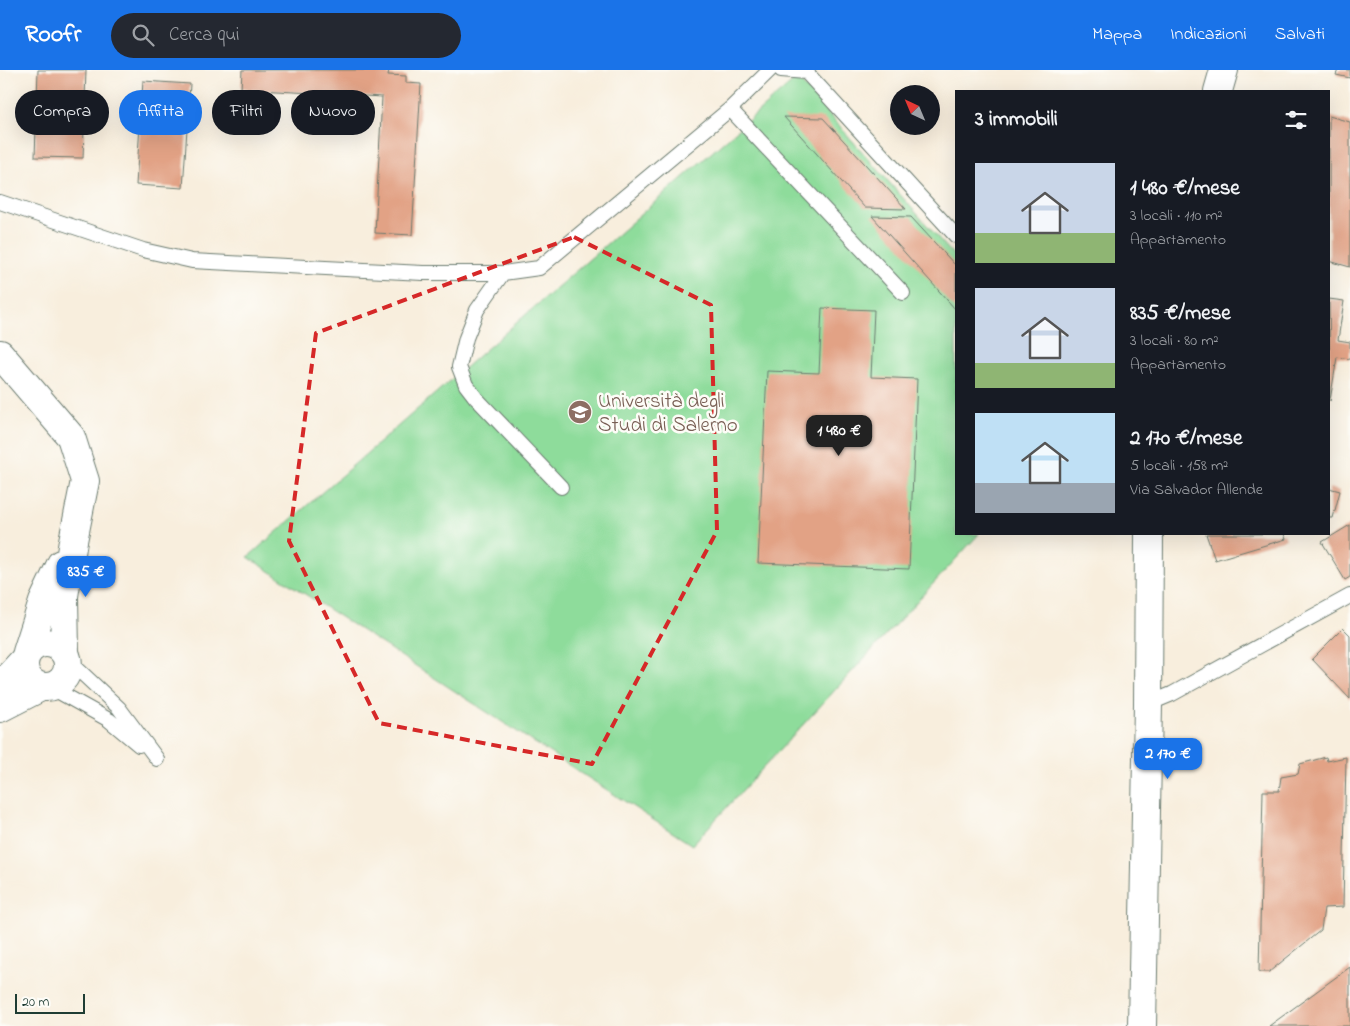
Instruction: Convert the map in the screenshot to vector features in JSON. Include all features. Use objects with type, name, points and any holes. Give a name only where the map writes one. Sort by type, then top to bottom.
[{"type":"street","points":[[1218,90],[1224,70]]},
{"type":"street","points":[[0,354],[71,437],[86,481],[73,540],[64,596],[68,669],[58,684],[46,687],[0,708]]},
{"type":"street","points":[[1142,1026],[1149,535]]},
{"type":"street","points":[[46,687],[33,683],[27,677],[24,669],[25,656],[43,602],[73,540]]},
{"type":"street","points":[[0,686],[34,646],[42,642],[51,642],[59,646],[66,656]]},
{"type":"lane","points":[[0,202],[143,250],[192,261],[423,274],[503,273],[539,268],[730,109],[770,70]]},
{"type":"lane","points":[[781,70],[806,72],[955,235]]},
{"type":"lane","points":[[730,109],[903,293]]},
{"type":"lane","points":[[503,273],[477,310],[466,338],[459,367],[466,385],[476,398],[561,487]]},
{"type":"lane","points":[[1148,704],[1172,694],[1350,596]]},
{"type":"lane","points":[[46,687],[109,720],[157,760],[119,708],[66,656]]},
{"type":"highlighted area","points":[[574,237],[711,305],[717,531],[592,764],[379,723],[289,541],[316,333]]},
{"type":"green space","points":[[797,78],[955,257],[955,535],[978,535],[692,845],[248,557]]},
{"type":"building","points":[[38,70],[86,70],[85,90],[37,90]]},
{"type":"building","points":[[242,70],[389,70],[388,75],[406,76],[406,83],[421,84],[412,235],[375,233],[382,97],[375,97],[375,90],[291,90],[291,92],[241,89]]},
{"type":"building","points":[[1338,70],[1350,70],[1350,78],[1336,75]]},
{"type":"building","points":[[143,81],[190,84],[190,90],[142,90]]},
{"type":"building","points":[[1330,116],[1350,122],[1350,267],[1330,261]]},
{"type":"building","points":[[784,117],[823,118],[906,209],[865,208]]},
{"type":"building","points":[[36,135],[84,135],[83,158],[35,157]]},
{"type":"building","points":[[139,135],[187,135],[183,188],[136,185]]},
{"type":"building","points":[[872,216],[911,217],[955,265],[955,309]]},
{"type":"building","points":[[1330,299],[1344,301],[1338,340],[1350,342],[1350,359],[1337,357],[1330,401]]},
{"type":"building","points":[[822,308],[874,310],[871,377],[917,379],[909,569],[758,563],[767,371],[819,373]]},
{"type":"building","points":[[1330,488],[1340,491],[1333,518],[1330,518]]},
{"type":"building","points":[[1350,525],[1350,577],[1345,580],[1322,542]]},
{"type":"building","points":[[1206,535],[1284,535],[1286,539],[1215,560]]},
{"type":"building","points":[[1343,628],[1350,635],[1350,699],[1312,659]]},
{"type":"building","points":[[1326,757],[1327,761],[1346,757],[1343,907],[1324,908],[1321,930],[1269,972],[1259,972],[1263,791],[1279,791],[1281,777],[1298,774],[1300,764]]},
{"type":"building","points":[[1350,967],[1350,1026],[1269,1026]]},
{"type":"place","name":"Università degli Studi di Salerno","points":[[580,412]]}]
